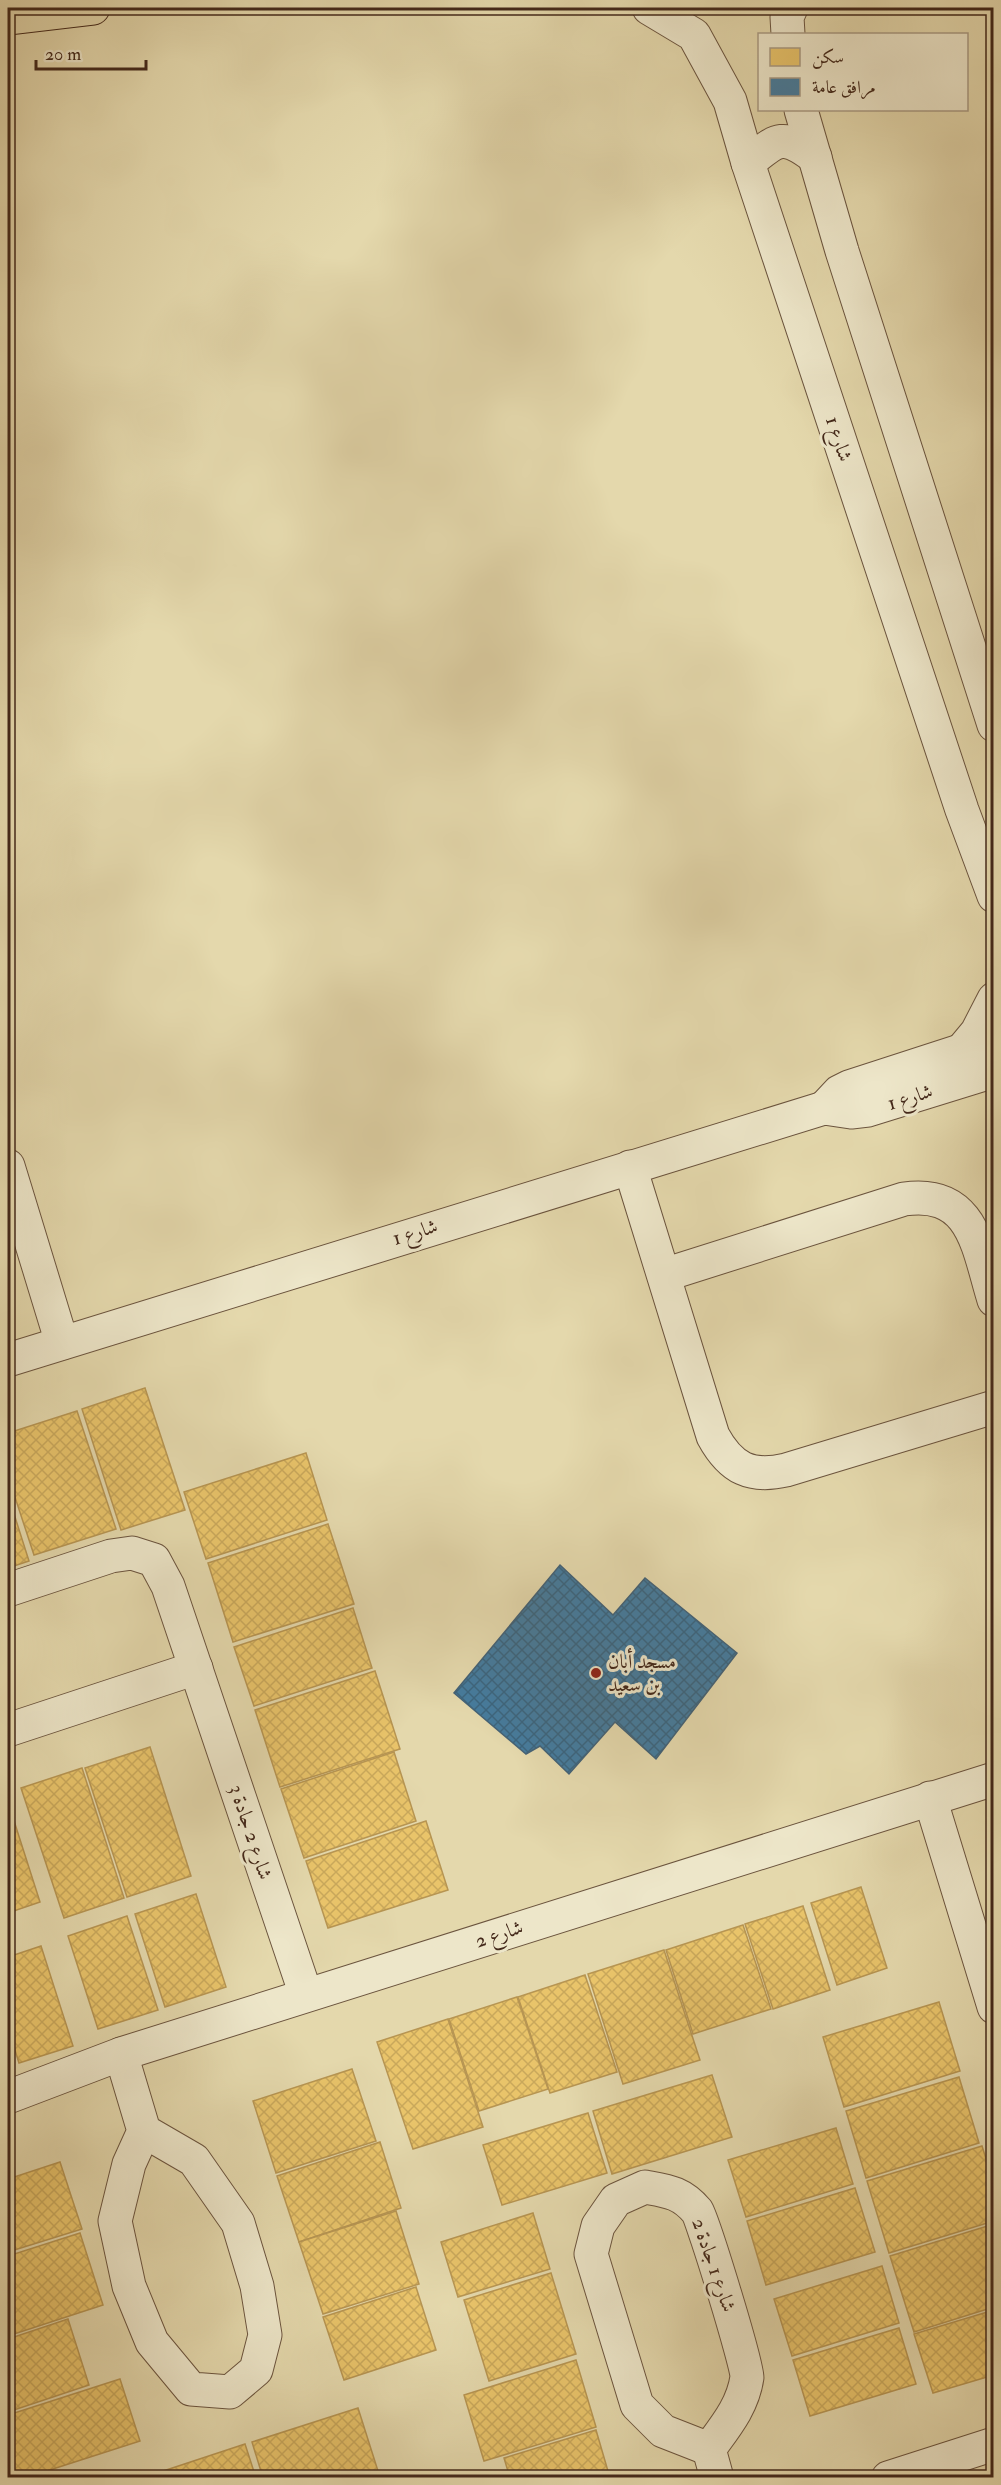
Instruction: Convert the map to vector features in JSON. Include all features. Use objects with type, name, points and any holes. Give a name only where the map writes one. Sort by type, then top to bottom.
[{"type":"main road","points":[[8,18],[93,8]]},
{"type":"street","name":"شارع 1","points":[[650,8],[694,34],[730,101],[748,163],[962,810],[993,896]]},
{"type":"street","points":[[788,33],[787,17],[791,8]]},
{"type":"street","points":[[801,111],[842,251],[993,725]]},
{"type":"street","points":[[748,163],[772,143],[794,142],[815,157]]},
{"type":"street","points":[[962,1050],[977,1032],[993,999]]},
{"type":"street","name":"شارع 1","points":[[824,1108],[839,1092],[849,1087],[993,1040]]},
{"type":"street","name":"شارع 1","points":[[8,1360],[824,1108],[851,1112],[868,1110],[993,1071]]},
{"type":"street","points":[[8,1166],[62,1343]]},
{"type":"street","points":[[630,1167],[713,1436],[722,1452],[735,1464],[751,1472],[769,1474],[993,1407]]},
{"type":"street","points":[[664,1275],[904,1199],[919,1197],[950,1204],[962,1214],[971,1227],[993,1300]]},
{"type":"street","name":"شارع 2 جادة 3","points":[[8,1590],[111,1556],[132,1553],[154,1560],[168,1586],[306,1995]]},
{"type":"street","points":[[8,1730],[196,1668]]},
{"type":"street","name":"شارع 2","points":[[8,2097],[121,2054],[993,1779]]},
{"type":"street","points":[[930,1798],[993,2007]]},
{"type":"street","points":[[121,2054],[144,2131],[129,2164],[115,2221],[129,2286],[152,2342],[191,2389],[230,2392],[256,2370],[265,2335],[257,2286],[238,2223],[195,2160],[144,2131]]},
{"type":"street","name":"شارع 1 جادة 2","points":[[645,2187],[678,2193],[698,2212],[732,2316],[747,2375],[739,2407],[713,2463],[663,2431],[637,2405],[591,2254],[598,2226],[616,2200],[645,2187]]},
{"type":"street","points":[[888,2478],[993,2444]]},
{"type":"building: سكن","points":[[145,1388],[185,1510],[121,1530],[82,1409]]},
{"type":"building: سكن","points":[[77,1411],[116,1529],[34,1555],[8,1476],[8,1433]]},
{"type":"building: سكن","points":[[306,1453],[327,1520],[206,1559],[184,1492]]},
{"type":"building: سكن","points":[[8,1495],[29,1561],[8,1568]]},
{"type":"building: سكن","points":[[328,1524],[354,1604],[233,1642],[208,1563]]},
{"type":"building: سكن","points":[[353,1608],[372,1668],[254,1706],[234,1647]]},
{"type":"building: سكن","points":[[375,1671],[400,1749],[280,1787],[255,1710]]},
{"type":"building: سكن","points":[[150,1747],[191,1876],[127,1897],[85,1768]]},
{"type":"building: سكن","points":[[394,1752],[416,1821],[304,1858],[281,1789]]},
{"type":"building: سكن","points":[[82,1768],[124,1898],[64,1918],[21,1788]]},
{"type":"building: سكن","points":[[8,1802],[40,1902],[8,1913]]},
{"type":"building: سكن","points":[[426,1821],[448,1890],[328,1928],[306,1861]]},
{"type":"building: سكن","points":[[861,1887],[887,1968],[837,1985],[811,1903]]},
{"type":"building: سكن","points":[[196,1894],[226,1987],[165,2007],[135,1914]]},
{"type":"building: سكن","points":[[803,1906],[830,1990],[773,2009],[745,1924]]},
{"type":"building: سكن","points":[[127,1916],[158,2010],[98,2029],[68,1936]]},
{"type":"building: سكن","points":[[743,1925],[771,2009],[693,2034],[666,1950]]},
{"type":"building: سكن","points":[[41,1946],[73,2046],[19,2063],[8,2028],[8,1957]]},
{"type":"building: سكن","points":[[664,1950],[700,2060],[623,2084],[588,1974]]},
{"type":"building: سكن","points":[[585,1975],[617,2072],[550,2093],[518,1997]]},
{"type":"building: سكن","points":[[517,1997],[548,2089],[479,2111],[449,2019]]},
{"type":"building: سكن","points":[[939,2002],[960,2071],[844,2107],[823,2037]]},
{"type":"building: سكن","points":[[448,2019],[483,2127],[413,2149],[377,2042]]},
{"type":"building: سكن","points":[[8,2045],[13,2064],[8,2066]]},
{"type":"building: سكن","points":[[352,2069],[376,2141],[276,2173],[253,2101]]},
{"type":"building: سكن","points":[[712,2075],[732,2137],[612,2174],[593,2111]]},
{"type":"building: سكن","points":[[959,2077],[979,2143],[866,2178],[846,2111]]},
{"type":"building: سكن","points":[[588,2113],[607,2173],[502,2205],[483,2145]]},
{"type":"building: سكن","points":[[836,2128],[853,2184],[746,2217],[728,2160]]},
{"type":"building: سكن","points":[[380,2142],[401,2208],[299,2242],[277,2176]]},
{"type":"building: سكن","points":[[982,2146],[994,2184],[994,2221],[889,2253],[867,2181]]},
{"type":"building: سكن","points":[[60,2162],[82,2229],[8,2252],[8,2179]]},
{"type":"building: سكن","points":[[855,2188],[875,2252],[766,2285],[747,2221]]},
{"type":"building: سكن","points":[[396,2211],[419,2284],[323,2314],[299,2242]]},
{"type":"building: سكن","points":[[533,2213],[550,2269],[458,2297],[441,2242]]},
{"type":"building: سكن","points":[[994,2224],[994,2307],[914,2332],[890,2256]]},
{"type":"building: سكن","points":[[80,2233],[103,2305],[8,2336],[8,2256]]},
{"type":"building: سكن","points":[[882,2266],[899,2323],[792,2356],[774,2299]]},
{"type":"building: سكن","points":[[551,2273],[576,2354],[489,2381],[464,2300]]},
{"type":"building: سكن","points":[[416,2287],[436,2350],[344,2380],[323,2317]]},
{"type":"building: سكن","points":[[994,2310],[994,2375],[933,2393],[914,2334]]},
{"type":"building: سكن","points":[[68,2319],[89,2385],[8,2412],[8,2339]]},
{"type":"building: سكن","points":[[899,2328],[916,2384],[810,2416],[793,2360]]},
{"type":"building: سكن","points":[[576,2360],[596,2427],[484,2461],[464,2395]]},
{"type":"building: سكن","points":[[120,2379],[140,2441],[25,2478],[16,2478],[8,2452],[8,2415]]},
{"type":"building: سكن","points":[[358,2408],[378,2471],[358,2478],[263,2478],[252,2442]]},
{"type":"building: سكن","points":[[596,2430],[610,2478],[510,2478],[504,2458]]},
{"type":"building: سكن","points":[[245,2444],[256,2478],[142,2478]]},
{"type":"building: مرافق عامة","name":"مسجد أبان بن سعيد","points":[[560,1565],[613,1615],[645,1578],[737,1653],[656,1759],[615,1722],[569,1774],[540,1746],[526,1754],[454,1693]]},
{"type":"place","name":"مسجد أبان بن سعيد","points":[[596,1673]]}]
